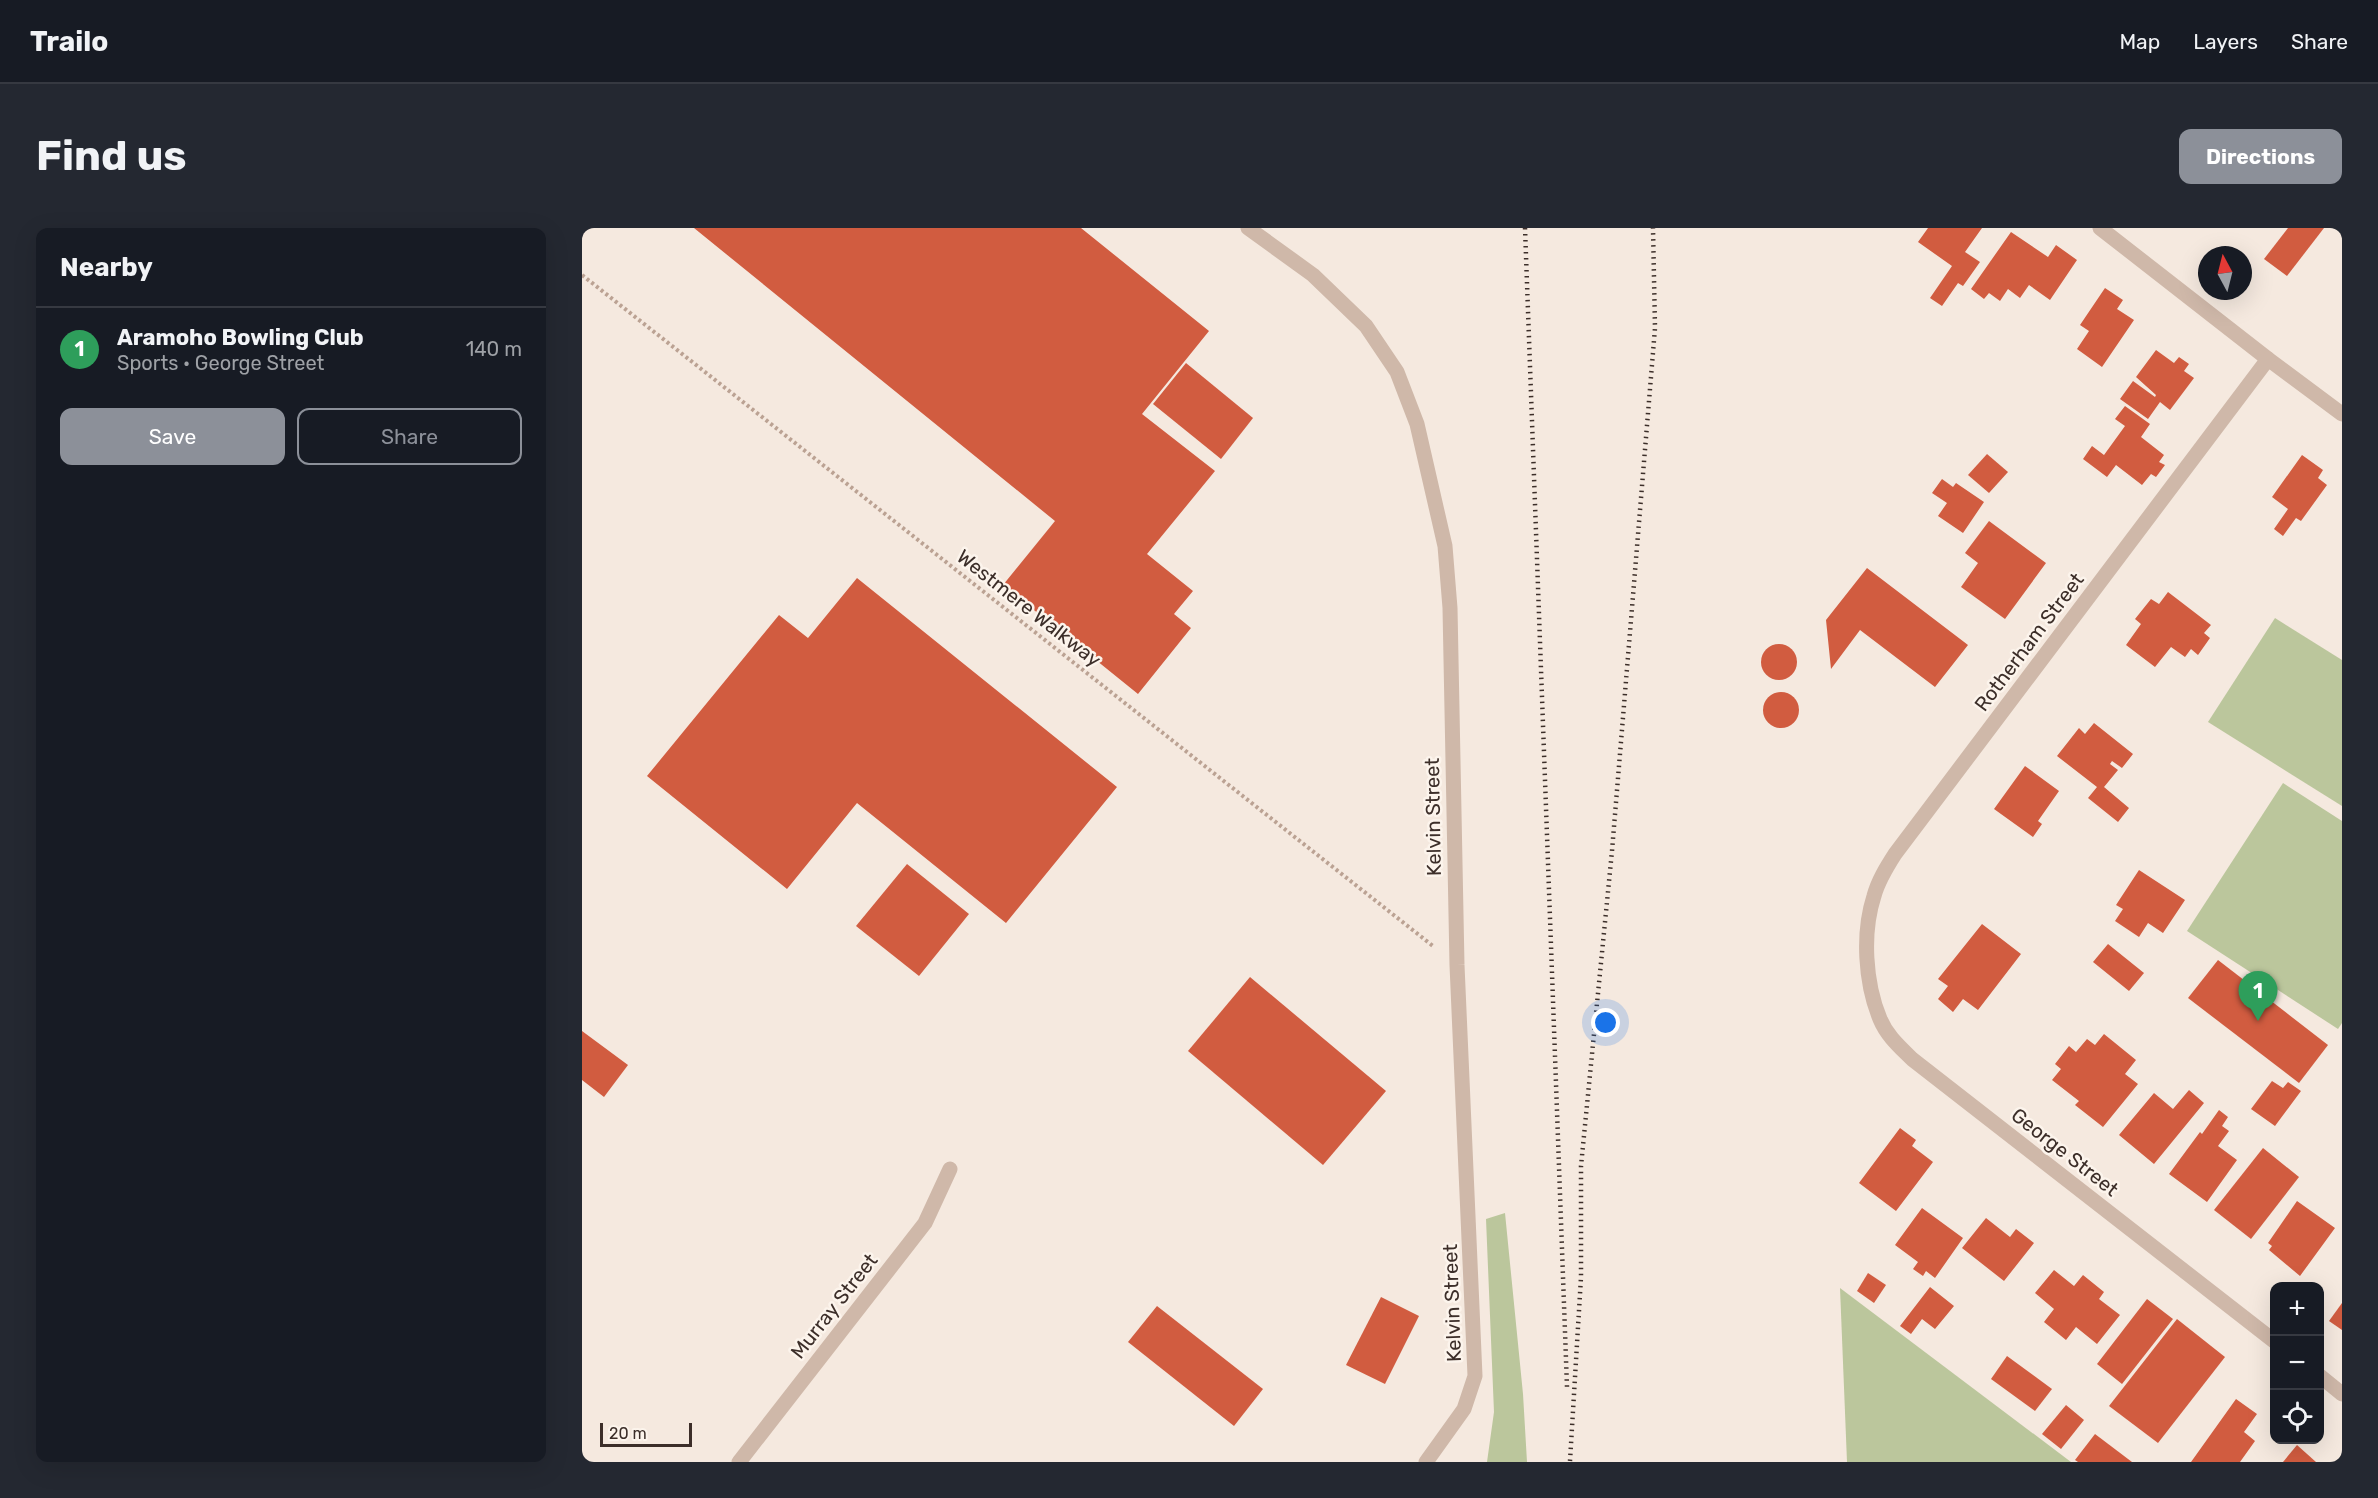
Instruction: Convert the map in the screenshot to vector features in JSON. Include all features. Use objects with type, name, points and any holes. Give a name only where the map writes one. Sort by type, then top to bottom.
[{"type":"street","name":"Kelvin Street","points":[[1248,228],[1313,275],[1366,326],[1397,372],[1417,424],[1445,546],[1450,608],[1457,965],[1475,1376],[1464,1409],[1426,1462]]},
{"type":"street","points":[[2100,228],[2342,414]]},
{"type":"street","name":"Rotherham Street","points":[[1868,969],[1867,947],[1873,897],[1882,875],[1895,854],[2268,359]]},
{"type":"street","name":"George Street","points":[[1868,969],[1881,1021],[1893,1041],[1912,1059],[2270,1338]]},
{"type":"street","name":"Murray Street","points":[[739,1462],[925,1223],[950,1168]]},
{"type":"street","points":[[2324,1380],[2342,1394]]},
{"type":"path","name":"Westmere Walkway","points":[[582,275],[1457,965]]},
{"type":"green space","points":[[2275,618],[2342,660],[2342,806],[2208,722]]},
{"type":"green space","points":[[2283,783],[2342,821],[2342,1023],[2338,1029],[2187,931]]},
{"type":"green space","points":[[1505,1213],[1523,1394],[1527,1462],[1487,1462],[1494,1412],[1486,1219]]},
{"type":"green space","points":[[1840,1288],[2071,1462],[1847,1462]]},
{"type":"building","points":[[694,228],[1081,228],[1209,331],[1142,414],[1215,471],[1147,554],[1193,591],[1174,614],[1191,628],[1138,694],[1003,585],[1055,521]]},
{"type":"building","points":[[1928,228],[1982,228],[1965,252],[1980,262],[1963,286],[1958,283],[1942,306],[1930,298],[1952,266],[1918,242]]},
{"type":"building","points":[[2288,228],[2324,228],[2287,276],[2264,259]]},
{"type":"building","points":[[2011,232],[2048,257],[2056,245],[2077,260],[2050,300],[2029,285],[2020,298],[2008,289],[2000,301],[1989,293],[1984,299],[1971,289]]},
{"type":"building","points":[[2105,288],[2123,300],[2117,309],[2134,320],[2102,367],[2077,349],[2089,331],[2080,325]]},
{"type":"building","points":[[2156,350],[2174,363],[2179,357],[2189,364],[2184,371],[2194,378],[2170,410],[2160,402],[2148,419],[2120,399],[2133,381],[2155,397],[2156,395],[2136,377]]},
{"type":"building","points":[[1186,363],[1253,418],[1221,459],[1153,404]]},
{"type":"building","points":[[2125,406],[2150,424],[2141,437],[2164,455],[2159,462],[2165,465],[2156,477],[2151,474],[2142,485],[2116,465],[2107,477],[2083,459],[2092,446],[2104,455],[2125,426],[2115,419]]},
{"type":"building","points":[[1987,454],[2008,472],[1989,493],[1968,475]]},
{"type":"building","points":[[2302,455],[2323,470],[2318,478],[2327,485],[2301,521],[2296,518],[2283,536],[2274,529],[2288,509],[2272,497]]},
{"type":"building","points":[[1942,479],[1953,487],[1956,483],[1984,502],[1963,533],[1938,516],[1947,503],[1932,493]]},
{"type":"building","points":[[1989,521],[2046,563],[2005,619],[1961,587],[1978,563],[1965,553]]},
{"type":"building","points":[[1867,568],[1968,645],[1935,687],[1860,630],[1831,669],[1826,620]]},
{"type":"building","points":[[857,578],[1117,787],[1006,923],[857,803],[787,889],[647,776],[779,615],[808,638]]},
{"type":"building","points":[[2168,592],[2211,625],[2204,633],[2210,638],[2198,655],[2191,649],[2185,657],[2171,647],[2155,667],[2126,645],[2141,624],[2135,619],[2151,599],[2159,604]]},
{"type":"building","points":[[1779,644],[1791,650],[1797,662],[1791,674],[1779,680],[1767,674],[1761,662],[1767,650]]},
{"type":"building","points":[[1781,692],[1793,698],[1799,710],[1793,722],[1781,728],[1769,722],[1763,710],[1769,698]]},
{"type":"building","points":[[2094,723],[2133,754],[2122,768],[2112,761],[2110,764],[2118,770],[2104,787],[2129,808],[2118,822],[2088,798],[2097,787],[2057,756],[2079,728],[2085,734]]},
{"type":"building","points":[[2025,766],[2059,791],[2038,821],[2042,824],[2033,837],[1994,809]]},
{"type":"building","points":[[907,864],[969,914],[919,976],[856,926]]},
{"type":"building","points":[[2139,870],[2185,900],[2163,933],[2148,923],[2139,937],[2115,921],[2123,909],[2116,905]]},
{"type":"building","points":[[1982,924],[2021,954],[1978,1010],[1963,999],[1953,1012],[1938,999],[1948,986],[1938,979]]},
{"type":"building","points":[[2108,944],[2144,973],[2129,991],[2093,962]]},
{"type":"building","points":[[2218,960],[2328,1045],[2299,1083],[2188,998]]},
{"type":"building","points":[[1250,977],[1386,1091],[1323,1165],[1188,1051]]},
{"type":"building","points":[[582,1031],[628,1065],[604,1097],[582,1080]]},
{"type":"building","points":[[2104,1034],[2136,1060],[2125,1074],[2138,1084],[2103,1127],[2075,1105],[2079,1101],[2052,1080],[2061,1069],[2055,1064],[2069,1046],[2076,1052],[2087,1039],[2095,1045]]},
{"type":"building","points":[[2272,1081],[2283,1088],[2288,1082],[2301,1091],[2275,1126],[2251,1109]]},
{"type":"building","points":[[2189,1090],[2204,1103],[2154,1164],[2119,1135],[2154,1093],[2173,1109]]},
{"type":"building","points":[[2219,1110],[2228,1117],[2222,1126],[2229,1131],[2218,1146],[2237,1160],[2207,1202],[2169,1174]]},
{"type":"building","points":[[1900,1128],[1916,1140],[1912,1146],[1933,1162],[1896,1211],[1859,1183]]},
{"type":"building","points":[[2263,1148],[2299,1177],[2251,1239],[2214,1210]]},
{"type":"building","points":[[2297,1201],[2335,1228],[2300,1276],[2269,1250],[2272,1246],[2268,1243]]},
{"type":"building","points":[[1922,1208],[1963,1238],[1935,1278],[1926,1271],[1923,1276],[1913,1269],[1918,1262],[1895,1245]]},
{"type":"building","points":[[1986,1218],[2010,1237],[2016,1229],[2034,1243],[2004,1281],[1962,1248]]},
{"type":"building","points":[[2054,1270],[2074,1286],[2083,1275],[2104,1292],[2099,1299],[2120,1315],[2097,1344],[2076,1327],[2066,1340],[2044,1322],[2054,1309],[2035,1293]]},
{"type":"building","points":[[1868,1273],[1886,1285],[1874,1303],[1857,1291]]},
{"type":"building","points":[[1930,1287],[1954,1306],[1935,1329],[1922,1319],[1911,1334],[1900,1326]]},
{"type":"building","points":[[1381,1297],[1419,1316],[1385,1384],[1346,1365]]},
{"type":"building","points":[[2147,1299],[2173,1319],[2122,1384],[2097,1364]]},
{"type":"building","points":[[2342,1303],[2342,1330],[2329,1321]]},
{"type":"building","points":[[1157,1306],[1263,1389],[1234,1426],[1128,1342]]},
{"type":"building","points":[[2177,1319],[2225,1357],[2158,1443],[2109,1406]]},
{"type":"building","points":[[2007,1356],[2052,1389],[2035,1411],[1991,1379]]},
{"type":"building","points":[[2236,1399],[2257,1414],[2244,1432],[2255,1441],[2240,1462],[2191,1462]]},
{"type":"building","points":[[2066,1405],[2084,1420],[2061,1449],[2042,1434]]},
{"type":"building","points":[[2095,1434],[2132,1462],[2078,1462],[2075,1460]]},
{"type":"building","points":[[2297,1445],[2316,1462],[2283,1462]]},
{"type":"railway","points":[[1525,228],[1567,1387]]},
{"type":"railway","points":[[1570,1461],[1581,1277],[1581,1166],[1612,851],[1655,328],[1653,228]]},
{"type":"place","name":"Aramoho Bowling Club","points":[[2258,1021]]}]
